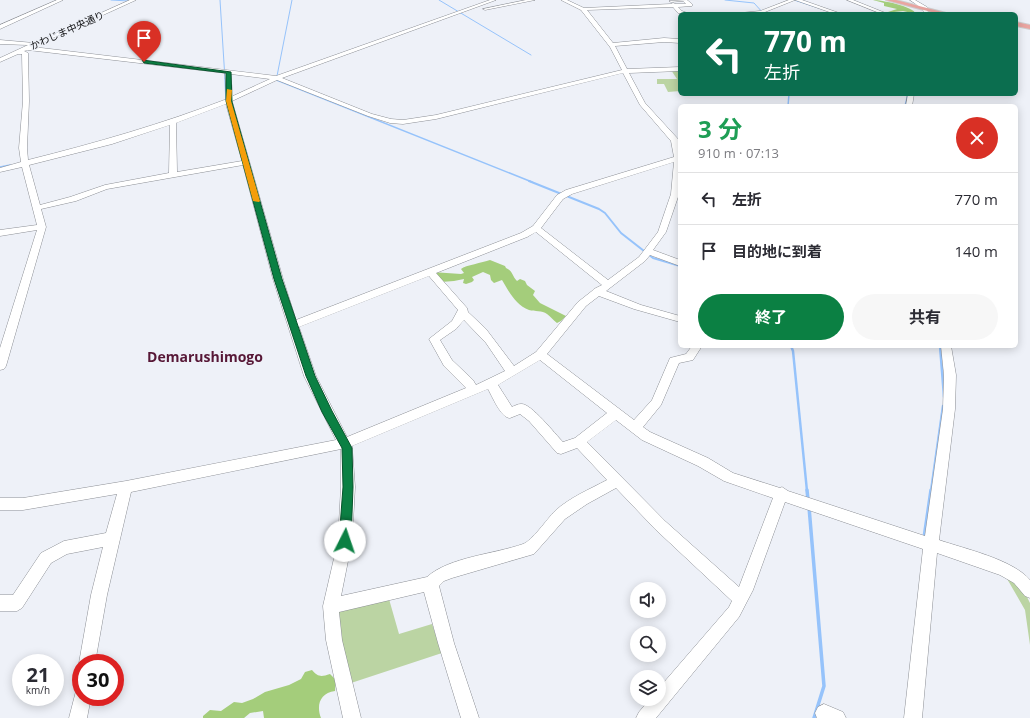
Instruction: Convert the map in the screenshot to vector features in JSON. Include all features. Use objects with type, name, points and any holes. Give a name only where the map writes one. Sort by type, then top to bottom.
[{"type":"main road","points":[[889,0],[925,12]]},
{"type":"main road","points":[[1018,24],[1030,26]]},
{"type":"street","points":[[0,27],[61,0]]},
{"type":"street","name":"かわじま中央通り","points":[[0,60],[134,0]]},
{"type":"street","points":[[0,170],[109,142],[173,122],[229,101],[278,78],[494,0]]},
{"type":"street","points":[[461,12],[533,0]]},
{"type":"street","points":[[0,504],[23,504],[126,486],[345,443],[491,383],[540,355],[576,310],[597,291],[642,259],[662,232],[675,194],[678,158],[677,141],[642,104],[612,45],[583,9],[563,0]]},
{"type":"street","points":[[766,12],[793,0]]},
{"type":"street","points":[[797,0],[834,12]]},
{"type":"street","points":[[849,0],[881,12]]},
{"type":"street","points":[[912,0],[925,8],[925,12]]},
{"type":"street","points":[[583,9],[672,2],[680,12]]},
{"type":"street","points":[[612,45],[664,40],[678,41]]},
{"type":"street","points":[[0,42],[35,44]]},
{"type":"street","points":[[28,48],[278,78],[370,115],[390,121],[403,122],[436,117],[625,71],[678,69]]},
{"type":"street","points":[[0,366],[42,226],[25,164],[23,148],[26,101],[25,53],[17,52]]},
{"type":"street","points":[[228,72],[229,101],[278,279],[310,376],[327,412],[347,448],[348,487],[345,541],[331,606],[334,640],[352,718]]},
{"type":"street","points":[[172,174],[173,122]]},
{"type":"street","points":[[293,325],[536,228],[560,197],[569,192],[678,158]]},
{"type":"street","points":[[37,208],[73,199],[105,187],[246,162]]},
{"type":"street","points":[[0,233],[42,226]]},
{"type":"street","points":[[536,228],[607,284]]},
{"type":"street","points":[[648,251],[678,262]]},
{"type":"street","points":[[430,271],[463,310],[463,314],[470,318],[499,353],[512,372]]},
{"type":"street","points":[[597,291],[623,303],[678,318]]},
{"type":"street","points":[[463,314],[457,322],[434,339],[448,363],[473,390]]},
{"type":"street","points":[[634,428],[657,402],[674,361],[693,356],[696,348]]},
{"type":"street","points":[[913,718],[926,542],[949,409],[950,375],[946,348]]},
{"type":"street","points":[[540,355],[646,436],[703,462],[729,477],[1004,569],[1019,578],[1030,591]]},
{"type":"street","points":[[491,383],[505,408],[510,413],[521,408],[533,418],[561,449],[579,442],[616,413]]},
{"type":"street","points":[[579,442],[660,525],[740,598]]},
{"type":"street","points":[[331,606],[431,583],[439,576],[451,571],[529,549],[560,515],[582,500],[617,481]]},
{"type":"street","points":[[89,654],[99,595],[126,486]]},
{"type":"street","points":[[645,718],[734,612],[782,494]]},
{"type":"street","points":[[0,602],[17,603],[46,558],[64,548],[112,538]]},
{"type":"street","points":[[431,583],[432,592],[446,643],[470,718]]},
{"type":"street","points":[[78,718],[80,706]]},
{"type":"green space","points":[[873,0],[903,6],[915,12],[888,12],[897,9],[884,6],[884,3]]},
{"type":"green space","points":[[671,70],[678,70],[678,91],[668,92],[664,84],[657,84],[657,79],[677,79]]},
{"type":"green space","points":[[490,260],[505,266],[517,281],[520,279],[525,281],[527,285],[535,291],[533,295],[540,303],[566,316],[557,323],[545,313],[531,311],[524,308],[516,301],[502,280],[494,283],[491,280],[490,275],[483,272],[472,277],[474,280],[466,284],[463,283],[464,279],[441,282],[432,272],[461,274],[464,273],[461,269],[463,268]]},
{"type":"green space","points":[[1006,577],[1024,591],[1030,603],[1030,645],[1025,610]]},
{"type":"green space","points":[[389,599],[399,634],[432,624],[442,653],[348,684],[337,612]]},
{"type":"green space","points":[[312,670],[320,676],[330,674],[336,680],[335,691],[326,694],[320,700],[319,709],[321,718],[264,718],[263,711],[250,713],[244,718],[203,718],[203,716],[210,710],[221,711],[234,702],[242,703],[265,692],[289,685],[301,679],[305,672]]},
{"type":"waterway","points":[[111,0],[129,1]]},
{"type":"waterway","points":[[220,0],[225,79]]},
{"type":"waterway","points":[[277,76],[292,0]]},
{"type":"waterway","points":[[439,0],[531,55]]},
{"type":"waterway","points":[[725,0],[754,3],[762,12]]},
{"type":"waterway","points":[[794,0],[828,11]]},
{"type":"waterway","points":[[40,40],[100,14]]},
{"type":"waterway","points":[[225,78],[226,100]]},
{"type":"waterway","points":[[274,79],[532,182]]},
{"type":"waterway","points":[[788,104],[789,96]]},
{"type":"waterway","points":[[906,104],[908,96]]},
{"type":"waterway","points":[[0,167],[10,165]]},
{"type":"waterway","points":[[529,181],[599,209],[605,213],[621,233],[653,258],[678,265]]},
{"type":"waterway","points":[[792,348],[807,491]]},
{"type":"waterway","points":[[940,348],[944,397]]},
{"type":"waterway","points":[[931,491],[943,406]]},
{"type":"waterway","points":[[807,490],[808,500]]},
{"type":"waterway","points":[[924,538],[931,490]]},
{"type":"waterway","points":[[809,507],[824,686],[814,718]]},
{"type":"slow traffic","points":[[229,90],[229,101],[257,201]]},
{"type":"district","name":"Demarushimogo","points":[[205,357]]},
{"type":"route","points":[[144,62],[228,72],[229,101],[278,279],[310,376],[327,412],[347,448],[348,487],[345,541]]}]
